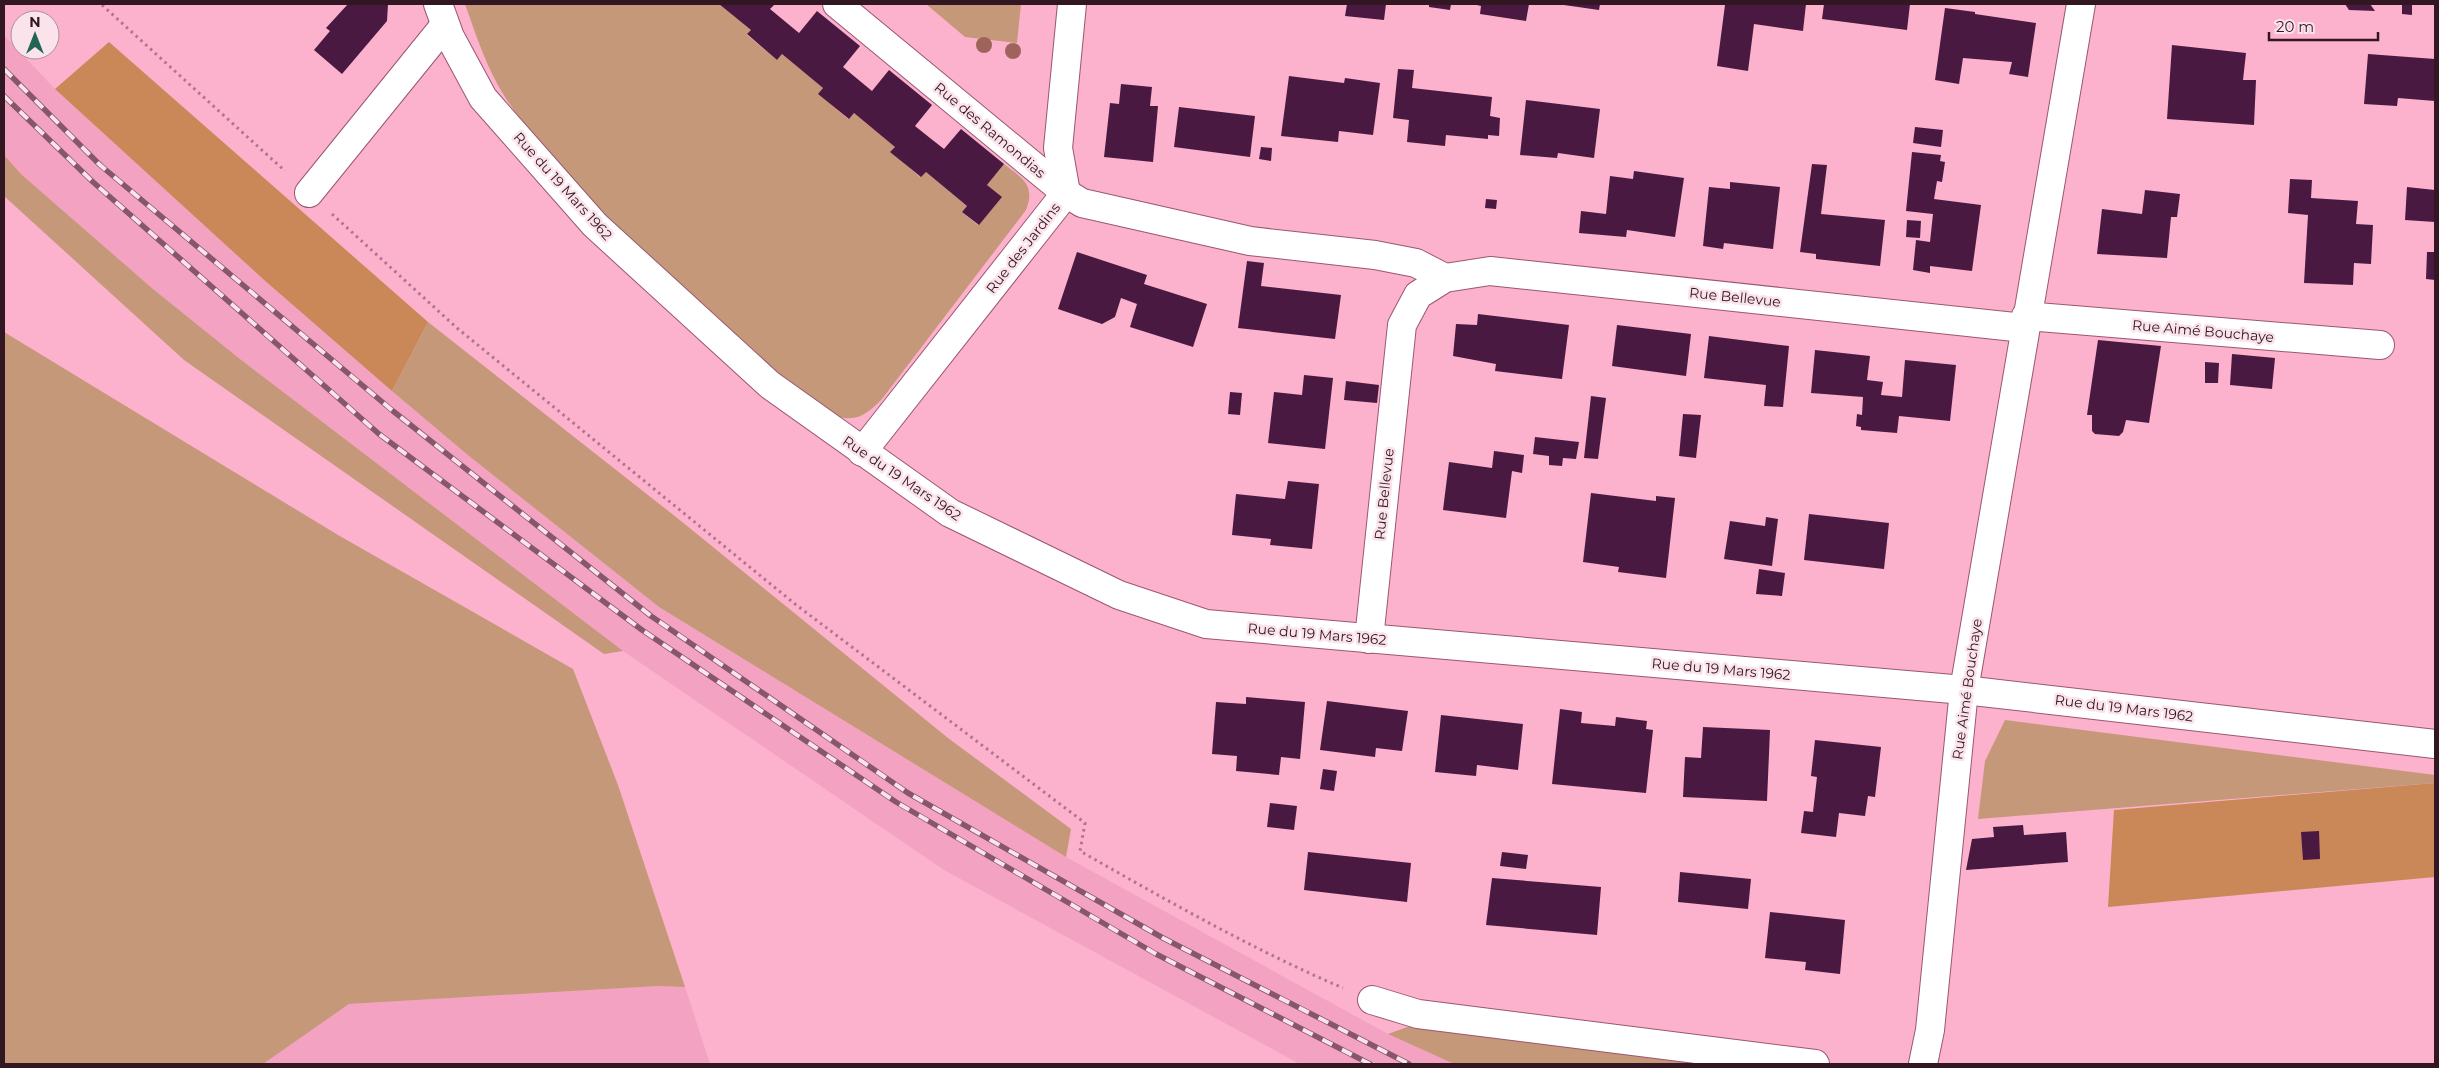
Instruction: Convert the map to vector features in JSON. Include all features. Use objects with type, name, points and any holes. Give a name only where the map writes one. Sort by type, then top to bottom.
[{"type":"street","name":"Rue des Ramondias","points":[[837,4],[1066,193],[1082,203],[1250,241],[1384,256],[1416,263],[1445,278]]},
{"type":"street","name":"Rue des Jardins","points":[[862,452],[1066,193],[1058,148],[1072,4]]},
{"type":"street","name":"Rue Aimé Bouchaye","points":[[1923,1064],[1930,1030],[1964,690],[2025,322],[2081,4]]},
{"type":"street","points":[[309,193],[441,14]]},
{"type":"street","name":"Rue du 19 Mars 1962","points":[[441,14],[483,98],[595,224],[770,385],[950,513],[1118,595],[1206,624],[1964,690],[2435,744]]},
{"type":"street","name":"Rue Bellevue","points":[[1369,639],[1402,325],[1418,295],[1445,278],[1490,271],[2025,322]]},
{"type":"street","name":"Rue Aimé Bouchaye","points":[[2025,322],[2380,345]]},
{"type":"street","points":[[1372,1000],[1418,1014],[1814,1064]]},
{"type":"path","points":[[102,5],[457,328],[788,597],[1084,823],[1080,851],[1200,919],[1302,971],[1372,1000]]},
{"type":"shaded area","points":[[465,4],[719,4],[751,30],[747,35],[777,60],[782,54],[823,88],[819,94],[848,119],[854,113],[895,147],[891,152],[920,177],[926,172],[967,206],[962,212],[978,225],[1001,198],[987,185],[1004,164],[1026,183],[1029,201],[1026,210],[882,399],[858,417],[847,418],[827,413],[791,389],[701,307],[630,239],[563,168],[518,116],[505,97],[482,52]]},
{"type":"shaded area","points":[[926,4],[1021,4],[1017,43],[965,37]]},
{"type":"shaded area","points":[[4,35],[10,41],[10,60],[28,60],[55,89],[263,279],[469,456],[659,607],[1066,857],[1388,1034],[1454,1064],[1300,1064],[944,870],[623,651],[240,359],[153,289],[22,175],[4,155]]},
{"type":"shaded area","points":[[109,42],[428,322],[392,391],[263,279],[55,89]]},
{"type":"shaded area","points":[[4,155],[22,175],[153,289],[240,359],[623,651],[604,654],[184,360],[4,196]]},
{"type":"shaded area","points":[[428,322],[681,521],[948,738],[1071,829],[1066,857],[659,607],[469,456],[392,391]]},
{"type":"shaded area","points":[[4,332],[338,535],[573,669],[618,785],[685,987],[658,986],[349,1004],[263,1064],[4,1064]]},
{"type":"shaded area","points":[[2005,720],[2435,775],[2435,783],[1978,819],[1985,761]]},
{"type":"shaded area","points":[[2435,783],[2435,877],[2108,907],[2114,810]]},
{"type":"shaded area","points":[[658,986],[685,987],[710,1064],[263,1064],[349,1004]]},
{"type":"shaded area","points":[[1410,1026],[1719,1064],[1454,1064],[1388,1034]]},
{"type":"building","points":[[348,4],[388,4],[387,21],[342,74],[314,50],[330,31],[326,28]]},
{"type":"building","points":[[719,4],[775,4],[770,9],[799,33],[817,11],[860,46],[843,67],[872,91],[889,70],[932,105],[915,126],[944,149],[961,129],[1004,164],[987,185],[1002,197],[979,225],[962,212],[967,206],[926,172],[921,177],[890,152],[895,147],[854,113],[849,119],[818,94],[823,88],[782,54],[777,60],[747,34],[751,30]]},
{"type":"building","points":[[1347,4],[1386,4],[1384,20],[1345,16]]},
{"type":"building","points":[[1429,4],[1451,4],[1450,10],[1429,7]]},
{"type":"building","points":[[1473,4],[1529,4],[1526,21],[1480,14],[1481,6]]},
{"type":"building","points":[[1557,4],[1600,4],[1599,10]]},
{"type":"building","points":[[1722,4],[1806,4],[1803,31],[1754,24],[1748,71],[1717,66],[1725,5]]},
{"type":"building","points":[[1824,4],[1910,4],[1907,30],[1822,19]]},
{"type":"building","points":[[2345,4],[2370,4],[2375,11],[2349,10]]},
{"type":"building","points":[[2402,4],[2412,4],[2412,15],[2402,14]]},
{"type":"building","points":[[1945,8],[2036,23],[2028,77],[2009,74],[2012,62],[1963,58],[1959,84],[1935,80]]},
{"type":"building","points":[[2172,45],[2246,53],[2243,80],[2256,80],[2254,125],[2167,119]]},
{"type":"building","points":[[2368,54],[2435,59],[2435,101],[2398,98],[2397,106],[2364,104]]},
{"type":"building","points":[[1398,69],[1414,70],[1412,88],[1492,97],[1490,116],[1500,118],[1499,136],[1488,135],[1488,139],[1446,135],[1445,146],[1407,142],[1409,120],[1393,118]]},
{"type":"building","points":[[1289,76],[1344,83],[1345,78],[1380,83],[1373,135],[1339,131],[1338,142],[1281,136]]},
{"type":"building","points":[[1121,84],[1152,87],[1150,106],[1158,106],[1153,162],[1104,157],[1110,103],[1119,104]]},
{"type":"building","points":[[1526,100],[1600,109],[1594,158],[1558,153],[1557,158],[1520,155]]},
{"type":"building","points":[[1179,107],[1255,116],[1250,157],[1174,147]]},
{"type":"building","points":[[1915,127],[1943,130],[1941,147],[1913,143]]},
{"type":"building","points":[[1261,147],[1272,148],[1271,161],[1259,159]]},
{"type":"building","points":[[1912,152],[1941,155],[1940,161],[1945,162],[1942,182],[1937,181],[1934,199],[1981,205],[1972,271],[1930,266],[1930,273],[1913,270],[1916,240],[1930,242],[1933,214],[1906,211]]},
{"type":"building","points":[[1812,164],[1827,165],[1821,214],[1885,220],[1880,266],[1816,259],[1816,254],[1800,252]]},
{"type":"building","points":[[1634,171],[1684,178],[1675,237],[1627,230],[1626,237],[1579,233],[1581,211],[1606,214],[1610,176],[1633,179]]},
{"type":"building","points":[[2290,179],[2312,180],[2311,198],[2358,201],[2356,224],[2373,225],[2371,264],[2354,263],[2353,285],[2304,283],[2308,215],[2288,213]]},
{"type":"building","points":[[1730,182],[1780,187],[1773,249],[1724,243],[1723,249],[1703,246],[1709,187],[1730,189]]},
{"type":"building","points":[[2407,187],[2435,190],[2435,222],[2405,220]]},
{"type":"building","points":[[2145,190],[2180,194],[2177,217],[2171,217],[2167,258],[2097,254],[2102,209],[2142,214]]},
{"type":"building","points":[[1486,199],[1497,200],[1496,209],[1485,208]]},
{"type":"building","points":[[1907,220],[1921,221],[1920,238],[1906,237]]},
{"type":"building","points":[[1077,252],[1147,275],[1144,284],[1207,304],[1193,347],[1130,327],[1137,304],[1121,298],[1115,317],[1102,324],[1058,309]]},
{"type":"building","points":[[2427,252],[2435,252],[2435,280],[2426,279]]},
{"type":"building","points":[[1247,261],[1264,263],[1261,286],[1341,295],[1335,339],[1238,328]]},
{"type":"building","points":[[1478,314],[1569,325],[1562,379],[1495,371],[1496,364],[1453,356],[1456,324],[1477,325]]},
{"type":"building","points":[[1617,325],[1691,334],[1686,376],[1612,366]]},
{"type":"building","points":[[1709,336],[1789,346],[1783,407],[1764,406],[1766,385],[1704,378]]},
{"type":"building","points":[[2098,340],[2161,346],[2149,423],[2126,420],[2123,432],[2119,436],[2095,434],[2092,431],[2092,415],[2087,415]]},
{"type":"building","points":[[1815,350],[1870,356],[1867,380],[1883,382],[1881,395],[1902,397],[1905,360],[1956,365],[1950,421],[1899,416],[1897,433],[1861,430],[1861,427],[1856,426],[1857,414],[1862,415],[1863,397],[1811,393]]},
{"type":"building","points":[[2232,354],[2275,358],[2272,389],[2230,385]]},
{"type":"building","points":[[2205,362],[2219,363],[2218,383],[2205,383]]},
{"type":"building","points":[[1304,375],[1333,378],[1325,449],[1268,443],[1274,392],[1302,395]]},
{"type":"building","points":[[1346,381],[1379,385],[1377,403],[1344,400]]},
{"type":"building","points":[[1230,392],[1242,393],[1240,415],[1228,414]]},
{"type":"building","points":[[1591,396],[1606,398],[1598,459],[1584,458]]},
{"type":"building","points":[[1683,414],[1701,415],[1696,458],[1679,456]]},
{"type":"building","points":[[1535,437],[1579,442],[1576,459],[1563,458],[1562,466],[1549,465],[1549,456],[1533,454]]},
{"type":"building","points":[[1494,451],[1524,455],[1522,473],[1512,471],[1506,518],[1443,510],[1449,462],[1492,468]]},
{"type":"building","points":[[1288,481],[1319,484],[1312,549],[1270,545],[1271,539],[1232,535],[1236,494],[1285,499]]},
{"type":"building","points":[[1591,493],[1656,501],[1656,496],[1675,498],[1666,578],[1618,572],[1619,567],[1583,562]]},
{"type":"building","points":[[1809,514],[1889,523],[1884,569],[1804,560]]},
{"type":"building","points":[[1766,517],[1778,519],[1772,566],[1724,559],[1730,521],[1765,526]]},
{"type":"building","points":[[1759,569],[1785,573],[1782,596],[1756,594]]},
{"type":"building","points":[[1246,697],[1305,702],[1300,759],[1281,757],[1279,775],[1236,771],[1237,756],[1212,754],[1216,702],[1246,704]]},
{"type":"building","points":[[1327,701],[1408,711],[1402,751],[1376,748],[1375,757],[1320,750]]},
{"type":"building","points":[[1560,709],[1582,712],[1581,723],[1615,726],[1616,717],[1647,721],[1646,729],[1653,730],[1646,793],[1552,784]]},
{"type":"building","points":[[1441,715],[1523,724],[1518,770],[1477,765],[1476,776],[1435,772]]},
{"type":"building","points":[[1703,727],[1770,730],[1767,801],[1683,797],[1685,757],[1701,758]]},
{"type":"building","points":[[1815,740],[1881,747],[1875,797],[1868,796],[1865,816],[1839,813],[1836,837],[1801,833],[1804,811],[1813,812],[1817,777],[1811,776]]},
{"type":"building","points":[[1323,769],[1337,771],[1334,791],[1320,789]]},
{"type":"building","points":[[1270,803],[1297,806],[1294,830],[1267,827]]},
{"type":"building","points":[[2023,825],[2024,835],[2066,832],[2068,862],[1966,870],[1972,839],[1994,837],[1993,827]]},
{"type":"building","points":[[2319,831],[2320,859],[2303,860],[2301,832]]},
{"type":"building","points":[[1308,852],[1411,863],[1407,902],[1304,890]]},
{"type":"building","points":[[1502,852],[1528,855],[1526,869],[1500,866]]},
{"type":"building","points":[[1680,872],[1751,879],[1748,909],[1678,902]]},
{"type":"building","points":[[1492,878],[1601,887],[1597,935],[1486,925]]},
{"type":"building","points":[[1770,912],[1845,920],[1840,974],[1805,970],[1806,962],[1765,958]]},
{"type":"railway","points":[[4,69],[100,165],[393,411],[651,616],[908,793],[1163,938],[1409,1064]]},
{"type":"railway","points":[[4,96],[93,182],[379,434],[642,630],[896,802],[1156,954],[1370,1064]]}]
